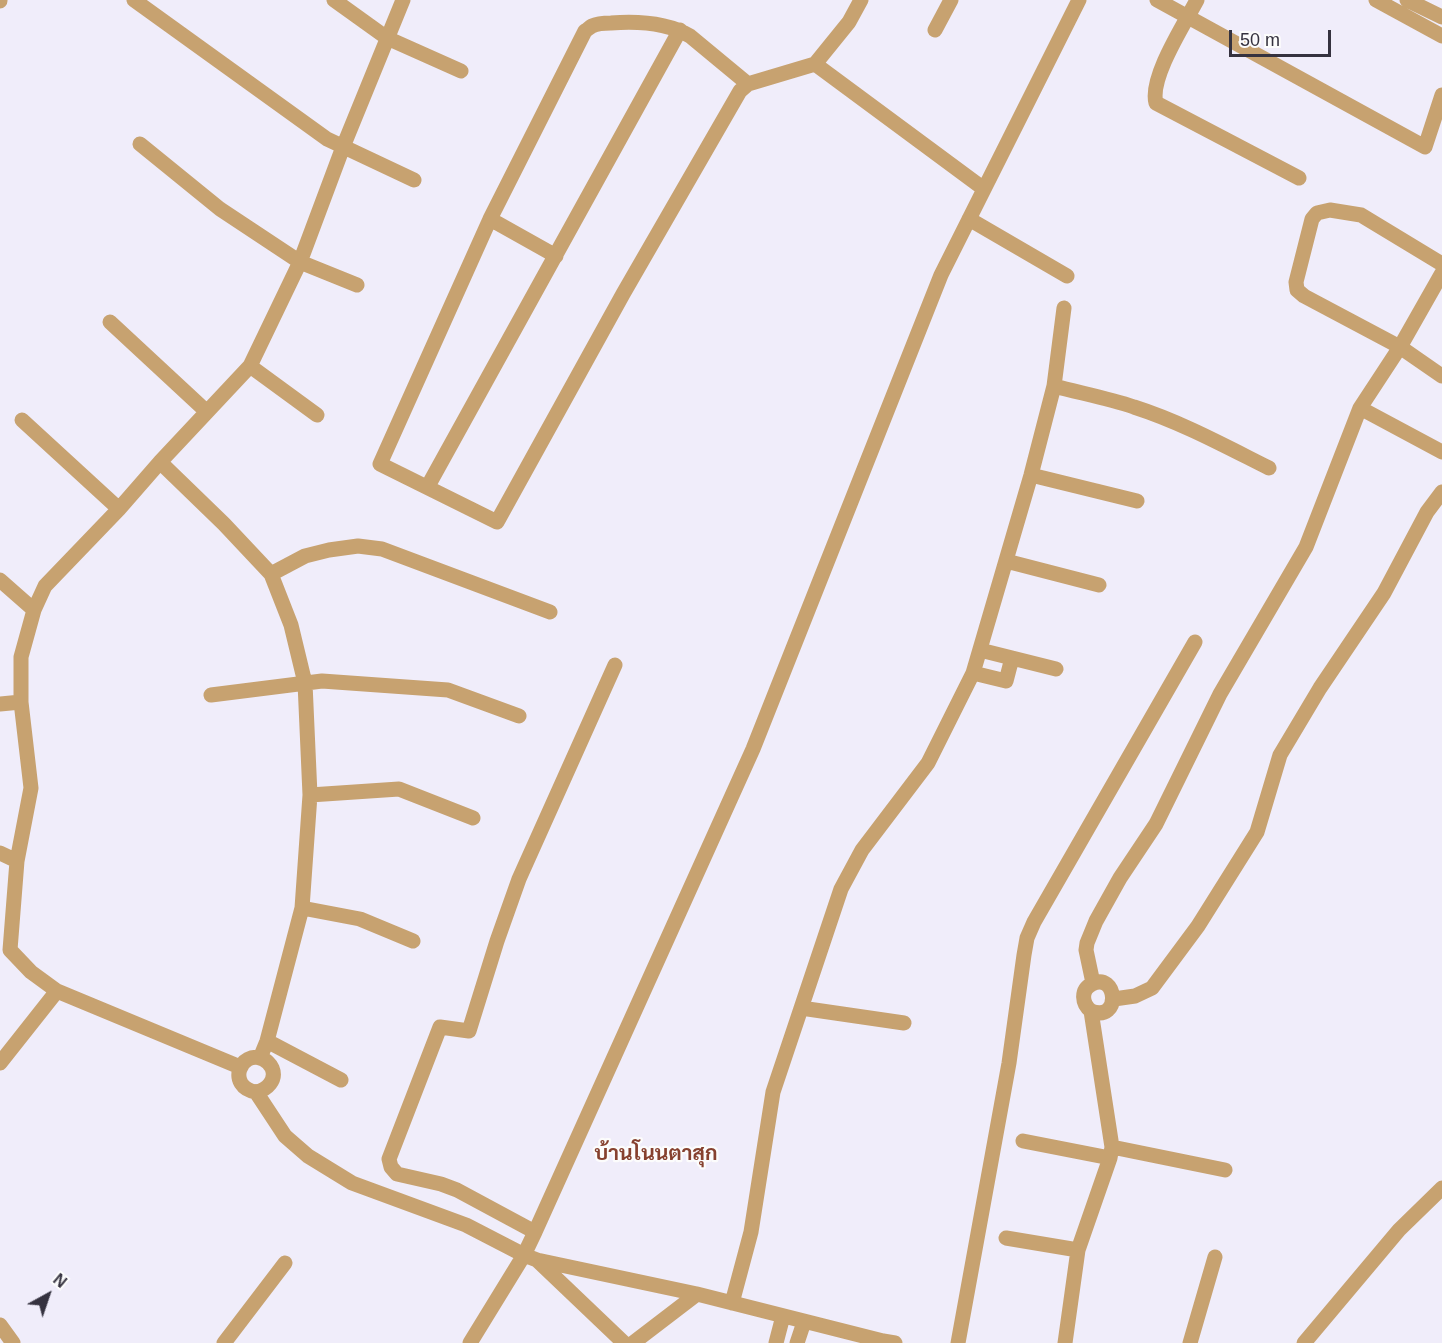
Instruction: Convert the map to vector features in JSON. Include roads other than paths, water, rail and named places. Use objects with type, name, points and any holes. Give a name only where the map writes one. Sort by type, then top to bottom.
[{"type":"street","points":[[134,0],[327,139],[414,180]]},
{"type":"street","points":[[334,0],[387,38],[461,71]]},
{"type":"street","points":[[240,1068],[57,991],[5,950],[16,861],[31,788],[21,702],[21,657],[34,610],[45,586],[250,366],[300,262],[343,147],[403,0]]},
{"type":"street","points":[[748,84],[680,30],[651,23],[625,22],[591,26],[585,32],[490,219],[380,464],[497,522],[640,263],[740,91],[748,84],[815,64],[849,22],[861,0]]},
{"type":"street","points":[[935,30],[951,0]]},
{"type":"street","points":[[470,1343],[531,1258],[535,1232],[753,749],[941,275],[1079,0]]},
{"type":"street","points":[[1157,0],[1425,147],[1442,95]]},
{"type":"street","points":[[1197,0],[1156,81],[1154,98],[1156,103],[1299,178]]},
{"type":"street","points":[[1376,0],[1442,36]]},
{"type":"street","points":[[1407,0],[1442,17]]},
{"type":"street","points":[[428,486],[680,30]]},
{"type":"street","points":[[815,64],[984,189]]},
{"type":"street","points":[[141,144],[220,209],[300,262],[357,285]]},
{"type":"street","points":[[1442,264],[1361,215],[1330,210],[1317,213],[1312,219],[1296,282],[1297,290],[1304,296],[1400,347],[1442,376]]},
{"type":"street","points":[[490,219],[556,256]]},
{"type":"street","points":[[969,219],[1066,276]]},
{"type":"street","points":[[1093,983],[1086,950],[1089,935],[1120,878],[1156,824],[1220,694],[1306,547],[1360,408],[1400,347],[1442,273]]},
{"type":"street","points":[[732,1303],[751,1232],[773,1092],[841,889],[862,850],[928,763],[973,673],[1031,475],[1054,386],[1064,308]]},
{"type":"street","points":[[110,322],[207,412]]},
{"type":"street","points":[[250,366],[317,415]]},
{"type":"street","points":[[1054,386],[1155,414],[1269,468]]},
{"type":"street","points":[[1360,408],[1442,452]]},
{"type":"street","points":[[22,420],[118,509]]},
{"type":"street","points":[[160,462],[224,524],[271,574],[291,625],[305,682],[310,795],[302,908],[267,1041],[260,1058]]},
{"type":"street","points":[[1031,475],[1137,501]]},
{"type":"street","points":[[1114,999],[1135,996],[1152,988],[1198,926],[1257,832],[1280,756],[1320,688],[1384,593],[1427,512],[1442,492]]},
{"type":"street","points":[[271,574],[305,556],[329,550],[358,546],[382,549],[550,612]]},
{"type":"street","points":[[1006,561],[1098,585]]},
{"type":"street","points":[[0,580],[34,610]]},
{"type":"street","points":[[958,1343],[1009,1063],[1027,938],[1034,922],[1195,642]]},
{"type":"street","points":[[980,650],[1056,669]]},
{"type":"street","points":[[973,673],[1006,681],[1012,658]]},
{"type":"street","points":[[535,1232],[457,1190],[397,1174],[390,1167],[389,1160],[440,1027],[469,1031],[519,879],[615,665]]},
{"type":"street","points":[[211,695],[322,681],[448,690],[519,716]]},
{"type":"street","points":[[0,704],[21,702]]},
{"type":"street","points":[[310,795],[399,789],[473,818]]},
{"type":"street","points":[[0,853],[16,861]]},
{"type":"street","points":[[302,908],[360,919],[413,940]]},
{"type":"street","points":[[1098,982],[1111,989],[1114,999],[1106,1011],[1096,1012],[1087,1008],[1083,999],[1085,989],[1093,983],[1098,982]]},
{"type":"street","points":[[0,1063],[57,991]]},
{"type":"street","points":[[801,1008],[904,1023]]},
{"type":"street","points":[[1065,1343],[1078,1250],[1111,1153],[1091,1011]]},
{"type":"street","points":[[267,1041],[341,1080]]},
{"type":"street","points":[[260,1058],[272,1067],[273,1079],[267,1088],[256,1092],[250,1091],[239,1078],[240,1068],[248,1059],[260,1058]]},
{"type":"street","points":[[256,1092],[285,1136],[308,1156],[352,1183],[466,1226],[531,1258],[697,1294],[896,1343]]},
{"type":"street","points":[[1023,1141],[1225,1170]]},
{"type":"street","points":[[1304,1343],[1399,1230],[1442,1188]]},
{"type":"street","points":[[1006,1238],[1078,1250]]},
{"type":"street","points":[[1190,1343],[1215,1257]]},
{"type":"street","points":[[531,1258],[624,1343]]},
{"type":"street","points":[[224,1343],[285,1263]]},
{"type":"street","points":[[633,1343],[697,1294]]},
{"type":"street","points":[[776,1343],[783,1316]]},
{"type":"street","points":[[797,1343],[804,1322]]},
{"type":"street","points":[[0,1325],[13,1343]]},
{"type":"district","name":"บ้านโนนตาสุก","points":[[656,1154]]}]
